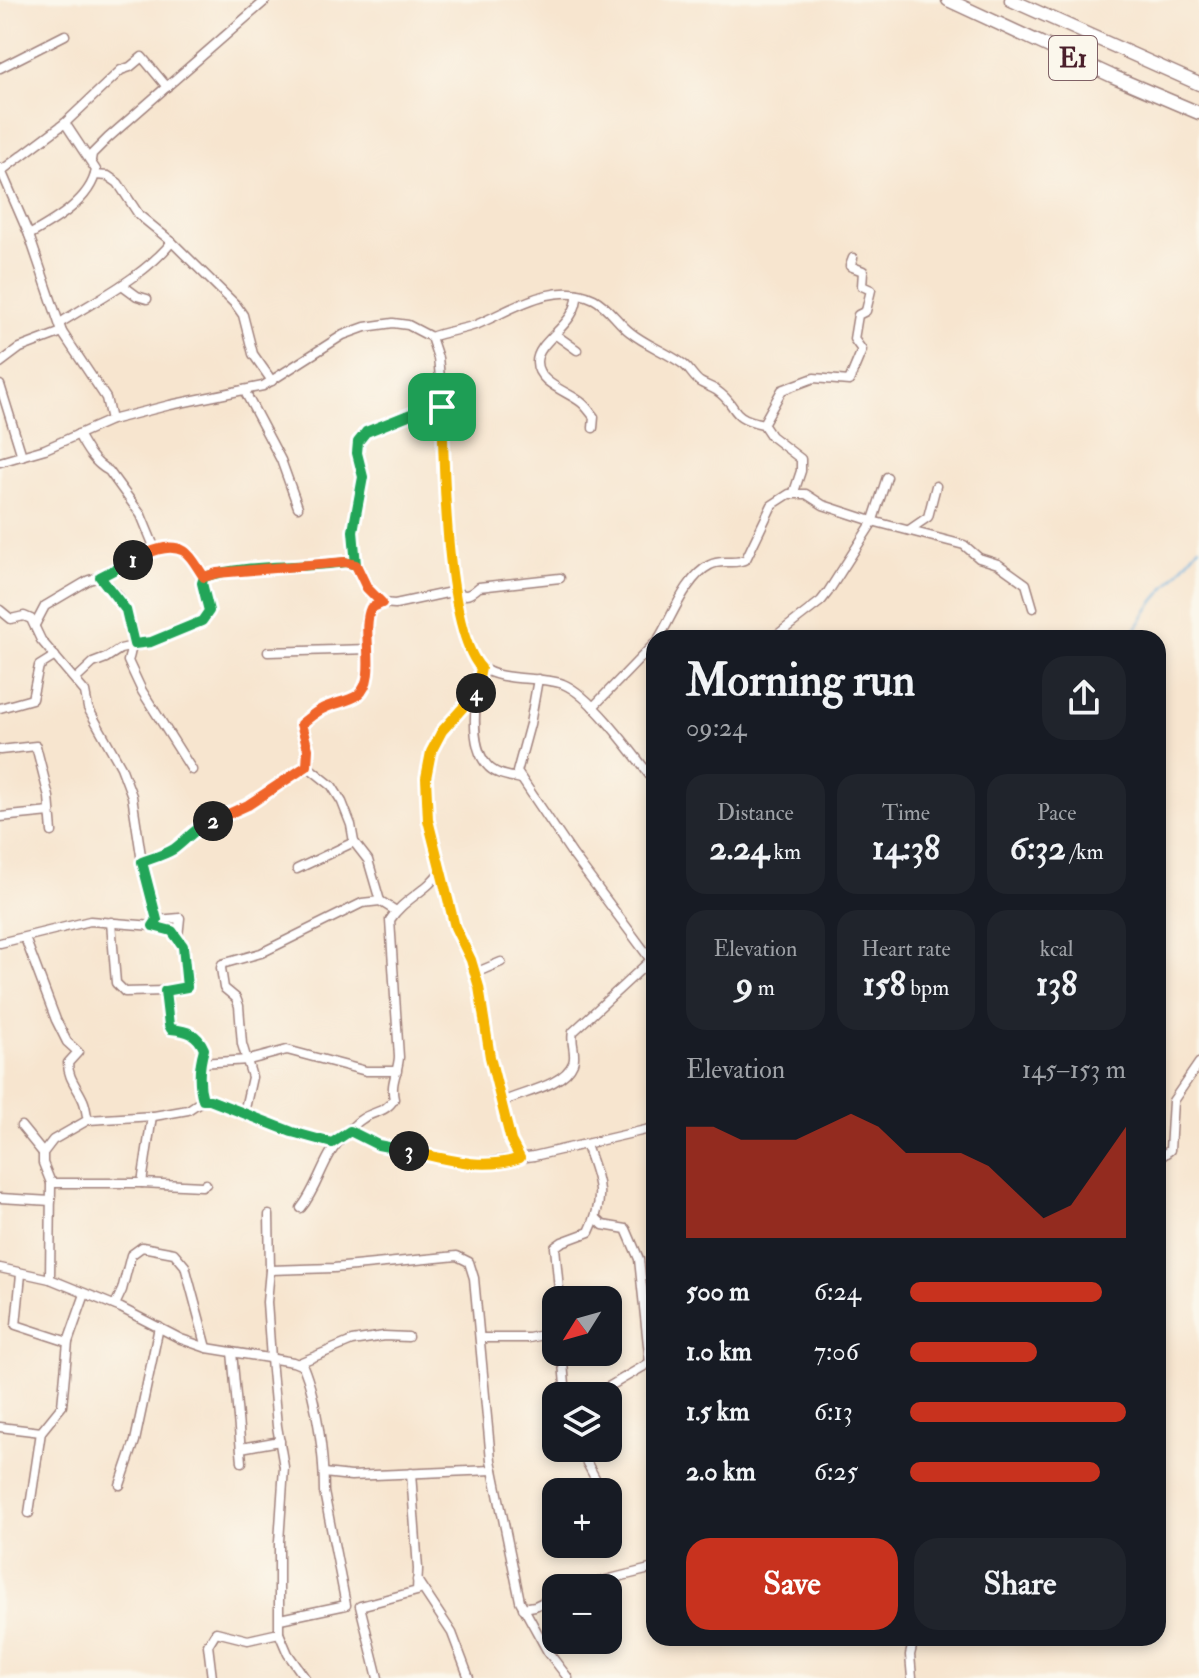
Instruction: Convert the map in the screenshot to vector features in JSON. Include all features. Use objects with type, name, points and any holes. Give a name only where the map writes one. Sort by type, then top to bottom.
[{"type":"highway","name":"E1","points":[[948,0],[1199,113]]},
{"type":"highway","name":"E1","points":[[1011,0],[1199,84]]},
{"type":"street","points":[[91,160],[92,154],[108,138],[265,1]]},
{"type":"street","points":[[0,68],[65,35]]},
{"type":"street","points":[[111,420],[106,398],[61,327],[29,235],[1,170],[65,123],[121,70],[142,57],[167,87]]},
{"type":"street","points":[[29,235],[57,220],[73,205],[95,175],[91,160],[65,123]]},
{"type":"street","points":[[95,175],[108,176],[118,183],[139,215],[172,242],[236,305],[243,315],[253,354],[272,381]]},
{"type":"street","points":[[0,363],[20,348],[61,327],[122,285],[158,259],[172,242]]},
{"type":"street","points":[[763,424],[782,390],[814,378],[849,381],[862,350],[854,339],[858,315],[866,311],[871,290],[862,287],[863,271],[850,266],[853,258]]},
{"type":"street","points":[[122,285],[147,299]]},
{"type":"street","points":[[577,294],[573,314],[537,362],[541,373],[556,387],[582,403],[594,417],[593,428]]},
{"type":"street","points":[[0,462],[111,420],[272,381],[343,335],[365,327],[393,323],[408,325],[431,337],[476,325],[543,295],[577,294],[595,299],[631,333],[685,365],[699,381],[730,402],[743,420],[763,424],[771,436],[801,459],[801,471],[794,492]]},
{"type":"street","points":[[556,335],[577,350]]},
{"type":"street","points":[[431,337],[438,358],[447,522],[456,591],[473,659],[490,673],[564,685],[593,707],[645,769]]},
{"type":"street","points":[[0,385],[22,456]]},
{"type":"street","points":[[244,390],[281,460],[298,507]]},
{"type":"street","points":[[382,603],[367,588],[356,565],[353,531],[363,477],[357,453],[361,437],[366,432],[421,410],[442,407]]},
{"type":"street","points":[[78,434],[89,454],[109,471],[141,515],[155,549]]},
{"type":"street","points":[[783,630],[821,601],[859,547],[872,521],[887,477]]},
{"type":"street","points":[[908,530],[928,517],[936,486]]},
{"type":"street","points":[[663,630],[676,605],[702,571],[720,561],[732,564],[746,559],[772,505],[794,492],[872,521],[964,545],[980,559],[998,564],[1026,584],[1033,608]]},
{"type":"street","points":[[35,625],[45,606],[89,580],[155,549],[185,552],[204,577]]},
{"type":"street","points":[[204,577],[266,568],[345,562],[356,565]]},
{"type":"street","points":[[100,577],[126,610],[134,644],[128,661],[142,691],[192,770]]},
{"type":"street","points":[[76,679],[93,663],[134,644],[151,642],[202,621],[209,611],[202,583],[204,577]]},
{"type":"street","points":[[307,766],[308,749],[301,724],[321,709],[356,697],[363,690],[369,649],[366,621],[371,608],[382,603],[395,604],[456,591],[463,596],[471,595],[479,587],[560,578]]},
{"type":"street","points":[[0,610],[11,619],[24,616],[31,619],[37,634],[85,692],[88,708],[121,767],[132,796],[155,923]]},
{"type":"street","points":[[268,652],[369,649]]},
{"type":"street","points":[[593,707],[646,652]]},
{"type":"street","points":[[0,708],[32,699],[39,666],[55,656]]},
{"type":"street","points":[[481,668],[475,697],[478,752],[496,773],[521,779]]},
{"type":"street","points":[[538,679],[530,724],[517,768],[521,779],[573,855],[646,949]]},
{"type":"street","points":[[475,697],[460,709],[442,731],[431,752],[426,778],[428,820],[455,927],[475,973],[490,1057],[511,1141],[520,1158]]},
{"type":"street","points":[[0,750],[36,746],[49,797],[52,832]]},
{"type":"street","points":[[307,766],[332,786],[342,802],[354,842],[368,860],[380,901]]},
{"type":"street","points":[[142,862],[164,855],[198,827],[248,805],[307,766]]},
{"type":"street","points":[[0,817],[50,812]]},
{"type":"street","points":[[297,869],[354,842]]},
{"type":"street","points":[[50,1279],[51,1183],[43,1163],[43,1153],[53,1140],[88,1120],[152,1116],[188,1110],[203,1100],[210,1100],[332,1143],[361,1119],[388,1108],[394,1099],[391,1085],[397,1071],[397,998],[390,920],[396,911],[434,881],[441,870]]},
{"type":"street","points":[[244,1113],[252,1077],[242,1044],[236,998],[224,988],[222,964],[261,953],[362,903],[380,901],[396,911]]},
{"type":"street","points":[[0,943],[90,921],[155,923],[180,918],[178,937]]},
{"type":"street","points":[[111,922],[116,983],[125,992],[187,987],[183,946],[172,931],[155,923]]},
{"type":"street","points":[[25,938],[56,1020],[67,1042],[78,1052],[68,1063],[68,1070],[70,1080],[84,1101],[88,1120]]},
{"type":"street","points":[[475,973],[501,962]]},
{"type":"street","points":[[502,1102],[538,1090],[570,1069],[574,1056],[573,1032],[646,964]]},
{"type":"street","points":[[165,991],[171,1029],[190,1032],[200,1039],[204,1049],[200,1063],[203,1100]]},
{"type":"street","points":[[200,1063],[249,1060],[287,1050],[366,1071],[397,1071]]},
{"type":"street","points":[[1166,1153],[1170,1150],[1173,1101],[1199,1063]]},
{"type":"street","points":[[499,1090],[514,1096]]},
{"type":"street","points":[[142,1183],[152,1116]]},
{"type":"street","points":[[21,1126],[43,1153]]},
{"type":"street","points":[[350,1131],[378,1145],[460,1162],[504,1162],[646,1130]]},
{"type":"street","points":[[301,1208],[311,1197],[313,1186],[340,1139]]},
{"type":"street","points":[[559,1286],[555,1247],[589,1232],[596,1218],[601,1189],[586,1145]]},
{"type":"street","points":[[51,1183],[206,1184]]},
{"type":"street","points":[[0,1198],[51,1201]]},
{"type":"street","points":[[269,1215],[267,1302],[285,1478],[279,1542],[279,1633],[288,1654],[305,1678]]},
{"type":"street","points":[[596,1218],[603,1225],[626,1229],[639,1259],[646,1314]]},
{"type":"street","points":[[115,1305],[131,1255],[142,1247],[174,1253],[185,1266],[207,1348]]},
{"type":"street","points":[[270,1270],[462,1257],[469,1262],[474,1278],[493,1470],[520,1601],[548,1652],[568,1678]]},
{"type":"street","points":[[0,1268],[50,1279],[207,1348],[271,1359],[303,1363],[352,1341],[384,1336],[408,1337]]},
{"type":"street","points":[[21,1274],[16,1325],[68,1342]]},
{"type":"street","points":[[29,1513],[41,1432],[62,1406],[68,1342],[85,1294]]},
{"type":"street","points":[[120,1485],[135,1441],[159,1327]]},
{"type":"street","points":[[480,1338],[542,1335]]},
{"type":"street","points":[[232,1352],[242,1462]]},
{"type":"street","points":[[280,1619],[346,1605],[324,1492],[315,1415],[303,1363]]},
{"type":"street","points":[[617,1382],[646,1365]]},
{"type":"street","points":[[0,1427],[41,1432]]},
{"type":"street","points":[[241,1448],[280,1441]]},
{"type":"street","points":[[324,1473],[351,1476],[493,1470]]},
{"type":"street","points":[[378,1678],[360,1606],[417,1591],[411,1473]]},
{"type":"street","points":[[622,1576],[646,1570]]},
{"type":"street","points":[[416,1579],[452,1633],[469,1678]]},
{"type":"street","points":[[523,1608],[542,1603]]},
{"type":"street","points":[[528,1618],[535,1606]]},
{"type":"street","points":[[212,1678],[208,1645],[213,1634],[220,1632],[248,1640],[279,1633]]},
{"type":"street","points":[[912,1646],[912,1678]]},
{"type":"waterway","points":[[1135,630],[1151,605],[1199,547]]},
{"type":"route","points":[[442,407],[421,410],[366,432],[358,442],[357,453],[363,477],[353,531],[356,565],[345,562],[266,568],[204,577],[202,583],[209,611],[202,621],[151,642],[134,644],[126,610],[100,577],[155,549],[185,552],[204,577],[217,573],[266,568],[321,565],[345,562],[356,565],[363,575],[367,588],[382,603],[371,608],[366,621],[369,649],[366,681],[356,697],[321,709],[301,724],[308,749],[307,766],[248,805],[198,827],[164,855],[142,862],[157,920],[153,926],[172,931],[183,946],[187,987],[165,991],[169,1025],[171,1029],[190,1032],[200,1039],[204,1049],[200,1063],[203,1100],[332,1143],[350,1131],[378,1145],[460,1162],[504,1162],[520,1158],[511,1141],[490,1057],[479,987],[471,960],[455,927],[428,820],[426,778],[431,752],[442,731],[460,709],[475,697],[481,668],[473,659],[467,641],[456,591],[447,522],[442,407]]}]
